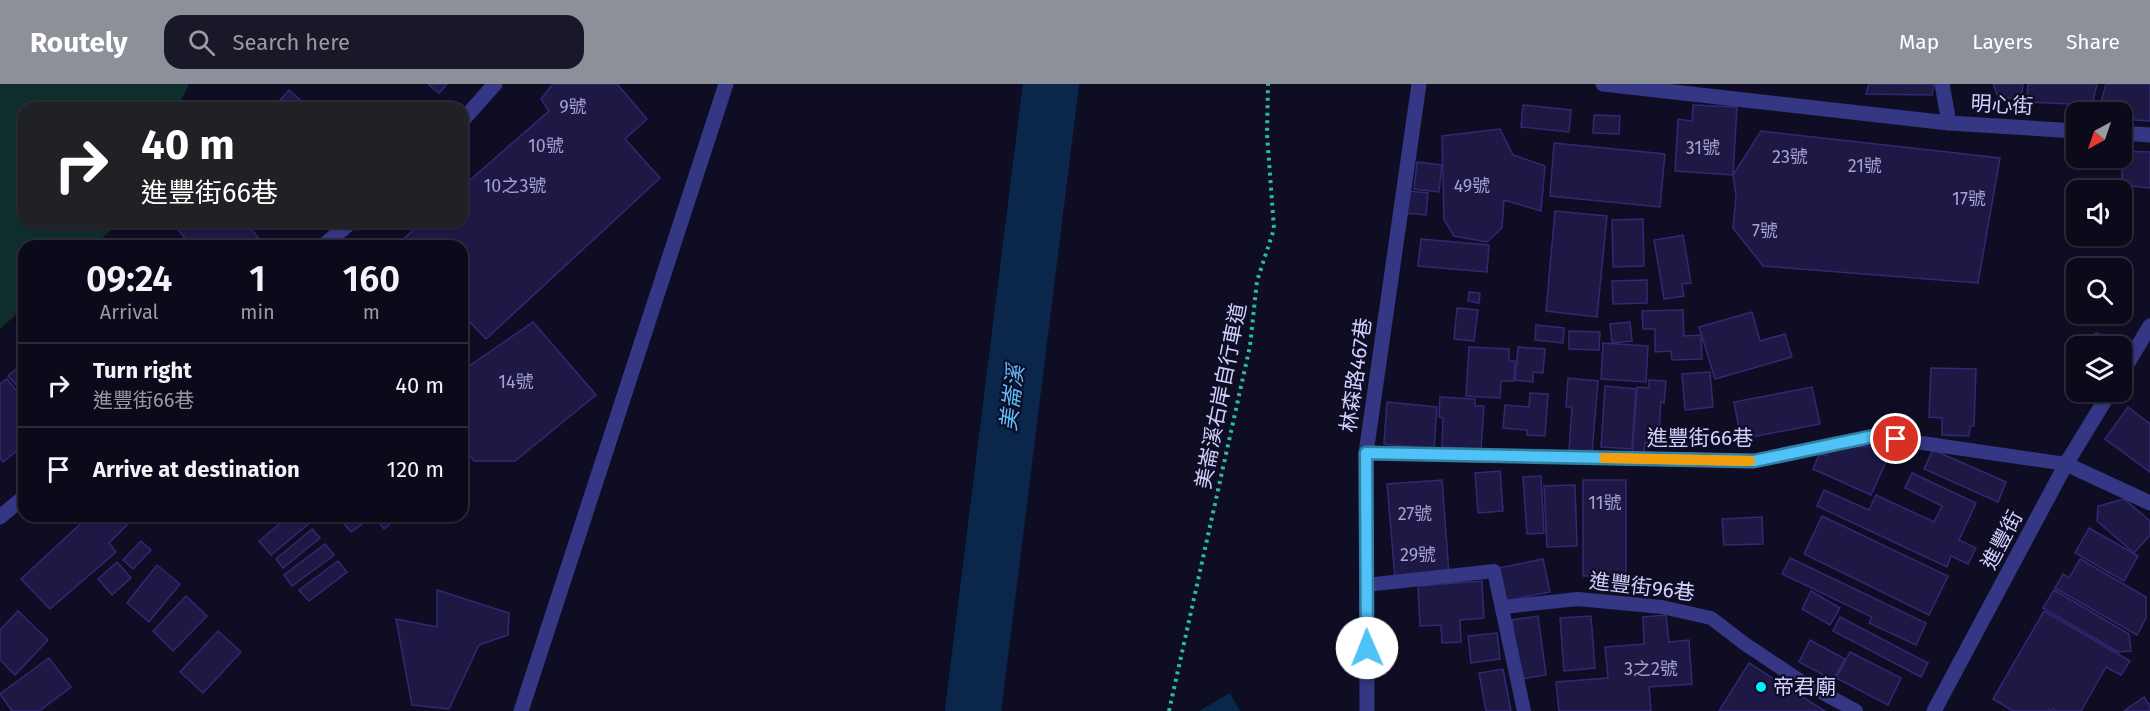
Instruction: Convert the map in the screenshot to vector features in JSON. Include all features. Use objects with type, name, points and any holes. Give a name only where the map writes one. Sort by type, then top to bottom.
[{"type":"street","points":[[468,114],[495,84]]},
{"type":"street","points":[[521,711],[726,84]]},
{"type":"street","name":"林森路467巷","points":[[1367,711],[1366,453],[1419,84]]},
{"type":"street","name":"明心街","points":[[1603,84],[1949,123],[2066,129]]},
{"type":"street","points":[[1942,84],[1949,123]]},
{"type":"street","points":[[2132,134],[2150,135]]},
{"type":"street","points":[[330,240],[344,228]]},
{"type":"street","points":[[2132,356],[2150,326]]},
{"type":"street","name":"進豐街","points":[[1934,711],[2066,464],[2104,402]]},
{"type":"street","points":[[2066,464],[2150,503]]},
{"type":"street","points":[[0,517],[18,502]]},
{"type":"lane","name":"進豐街66巷","points":[[1366,453],[1754,461],[1874,436],[2066,464]]},
{"type":"lane","points":[[1366,585],[1494,571],[1524,711]]},
{"type":"lane","name":"進豐街96巷","points":[[1503,607],[1578,599],[1662,607],[1711,618],[1799,680],[1856,711]]},
{"type":"path","name":"美崙溪右岸自行車道","points":[[1169,711],[1250,346],[1257,281],[1274,229],[1267,134],[1268,84]]},
{"type":"green space","points":[[0,84],[189,84],[180,102],[18,102],[18,228],[113,228],[100,240],[18,240],[18,312],[0,329]]},
{"type":"water","points":[[1230,693],[1240,711],[1199,711]]},
{"type":"building","points":[[428,84],[447,84],[439,93]]},
{"type":"building","points":[[553,84],[617,84],[647,119],[625,139],[660,178],[486,339],[468,320],[468,240],[402,240],[416,228],[468,228],[468,182],[549,111],[541,99]]},
{"type":"building","points":[[1869,84],[1934,84],[1932,95],[1866,94]]},
{"type":"building","points":[[1993,84],[2023,84],[2021,99],[1998,97]]},
{"type":"building","points":[[2028,84],[2097,84],[2093,102],[2027,102]]},
{"type":"building","points":[[2106,84],[2150,84],[2150,121],[2135,120],[2132,117],[2132,102],[2101,102]]},
{"type":"building","points":[[289,90],[302,102],[278,102]]},
{"type":"building","points":[[1523,105],[1571,110],[1569,132],[1521,127]]},
{"type":"building","points":[[1693,105],[1737,107],[1733,175],[1675,171],[1678,119],[1692,121]]},
{"type":"building","points":[[1594,115],[1620,116],[1619,134],[1593,133]]},
{"type":"building","points":[[1500,129],[1513,155],[1545,166],[1541,211],[1504,200],[1502,228],[1487,242],[1454,236],[1444,220],[1442,136]]},
{"type":"building","points":[[1761,131],[2000,158],[1978,283],[1763,266],[1733,228],[1736,196],[1733,175]]},
{"type":"building","points":[[1554,143],[1665,154],[1660,207],[1550,196]]},
{"type":"building","points":[[2132,151],[2150,152],[2150,188],[2132,186],[2132,180],[2122,180],[2122,168],[2132,168]]},
{"type":"building","points":[[1417,162],[1442,165],[1439,192],[1414,189]]},
{"type":"building","points":[[1408,191],[1428,193],[1426,215],[1406,213]]},
{"type":"building","points":[[1555,211],[1607,216],[1597,317],[1546,311]]},
{"type":"building","points":[[1643,219],[1644,266],[1613,267],[1612,220]]},
{"type":"building","points":[[177,228],[251,228],[260,240],[186,240]]},
{"type":"building","points":[[1683,235],[1691,283],[1682,284],[1684,296],[1664,299],[1654,240]]},
{"type":"building","points":[[1421,239],[1489,245],[1487,272],[1418,266]]},
{"type":"building","points":[[1647,280],[1647,303],[1613,304],[1612,281]]},
{"type":"building","points":[[1469,292],[1480,293],[1479,303],[1468,301]]},
{"type":"building","points":[[1457,308],[1478,310],[1474,341],[1454,339]]},
{"type":"building","points":[[1683,310],[1684,336],[1701,335],[1702,359],[1672,360],[1671,351],[1655,352],[1655,329],[1643,329],[1642,311]]},
{"type":"building","points":[[1752,312],[1760,341],[1785,334],[1792,357],[1715,379],[1699,327]]},
{"type":"building","points":[[533,322],[596,395],[515,461],[474,461],[468,454],[468,367]]},
{"type":"building","points":[[1630,322],[1632,341],[1612,343],[1610,324]]},
{"type":"building","points":[[1536,325],[1564,328],[1563,343],[1535,340]]},
{"type":"building","points":[[1569,331],[1600,332],[1599,350],[1569,349]]},
{"type":"building","points":[[1603,343],[1648,346],[1646,382],[1601,379]]},
{"type":"building","points":[[1469,347],[1509,349],[1509,361],[1515,361],[1514,381],[1501,381],[1500,398],[1466,396]]},
{"type":"building","points":[[1518,347],[1545,349],[1543,373],[1533,372],[1533,382],[1515,380]]},
{"type":"building","points":[[18,367],[18,387],[8,376]]},
{"type":"building","points":[[1931,368],[1976,369],[1974,426],[1970,426],[1969,436],[1942,435],[1942,418],[1929,417]]},
{"type":"building","points":[[1710,372],[1713,407],[1685,410],[1682,374]]},
{"type":"building","points":[[1568,378],[1598,381],[1592,452],[1569,450],[1572,407],[1566,407]]},
{"type":"building","points":[[7,379],[18,393],[18,450],[3,462],[0,458],[0,384]]},
{"type":"building","points":[[1649,380],[1666,381],[1664,403],[1661,402],[1658,444],[1645,443],[1644,455],[1632,454],[1637,387],[1649,388]]},
{"type":"building","points":[[1605,386],[1636,389],[1632,449],[1601,447]]},
{"type":"building","points":[[1812,387],[1820,424],[1741,439],[1734,402]]},
{"type":"building","points":[[1530,393],[1548,394],[1545,436],[1527,435],[1527,430],[1503,428],[1505,405],[1529,407]]},
{"type":"building","points":[[1440,397],[1475,399],[1475,406],[1484,406],[1481,449],[1442,447],[1443,418],[1439,417]]},
{"type":"building","points":[[1387,402],[1437,407],[1434,449],[1384,444]]},
{"type":"building","points":[[2128,407],[2150,424],[2150,472],[2105,439]]},
{"type":"building","points":[[1893,446],[1871,495],[1813,469],[1820,453],[1826,456],[1831,447]]},
{"type":"building","points":[[1933,450],[2006,482],[1998,502],[1924,469]]},
{"type":"building","points":[[1500,471],[1503,511],[1478,513],[1475,473]]},
{"type":"building","points":[[1912,473],[1976,503],[1959,540],[1976,548],[1968,564],[1951,556],[1947,567],[1817,506],[1824,490],[1869,510],[1876,495],[1934,522],[1942,506],[1905,488]]},
{"type":"building","points":[[1541,476],[1544,533],[1527,534],[1523,477]]},
{"type":"building","points":[[1442,480],[1449,574],[1395,578],[1387,484]]},
{"type":"building","points":[[1583,480],[1626,480],[1626,576],[1583,576]]},
{"type":"building","points":[[1575,485],[1577,546],[1547,547],[1544,486]]},
{"type":"building","points":[[2124,499],[2150,521],[2150,535],[2134,553],[2097,521],[2098,506]]},
{"type":"building","points":[[1822,516],[1948,576],[1929,615],[1804,554]]},
{"type":"building","points":[[1762,517],[1763,544],[1724,545],[1722,519]]},
{"type":"building","points":[[83,522],[130,522],[109,543],[116,552],[50,609],[21,579]]},
{"type":"building","points":[[282,522],[311,522],[271,555],[259,541]]},
{"type":"building","points":[[342,522],[365,522],[351,532]]},
{"type":"building","points":[[379,522],[393,522],[384,529]]},
{"type":"building","points":[[2089,528],[2138,556],[2124,581],[2075,553]]},
{"type":"building","points":[[312,529],[320,538],[283,568],[276,559]]},
{"type":"building","points":[[141,541],[151,550],[133,569],[123,560]]},
{"type":"building","points":[[325,544],[334,555],[292,586],[284,575]]},
{"type":"building","points":[[1790,558],[1926,623],[1916,645],[1869,623],[1872,617],[1782,574]]},
{"type":"building","points":[[1543,559],[1550,592],[1506,601],[1498,568]]},
{"type":"building","points":[[2080,559],[2146,597],[2146,618],[2137,635],[2055,588],[2063,574],[2069,578]]},
{"type":"building","points":[[338,561],[347,572],[309,601],[299,590]]},
{"type":"building","points":[[117,562],[131,578],[112,595],[98,579]]},
{"type":"building","points":[[157,565],[180,584],[149,622],[127,603]]},
{"type":"building","points":[[1482,581],[1484,618],[1460,620],[1461,642],[1442,643],[1441,625],[1420,626],[1418,586]]},
{"type":"building","points":[[437,590],[509,613],[508,635],[479,645],[449,709],[412,705],[396,619],[437,627]]},
{"type":"building","points":[[2054,590],[2129,634],[2131,651],[2118,652],[2043,608]]},
{"type":"building","points":[[1811,591],[1840,608],[1830,625],[1802,609]]},
{"type":"building","points":[[186,596],[207,616],[173,651],[153,631]]},
{"type":"building","points":[[18,611],[48,640],[15,675],[0,660],[0,630]]},
{"type":"building","points":[[2044,611],[2130,661],[2121,675],[2106,667],[2081,711],[2053,709],[2052,711],[2013,711],[1993,699]]},
{"type":"building","points":[[1666,615],[1669,642],[1689,640],[1692,684],[1649,687],[1651,711],[1559,711],[1556,682],[1608,678],[1605,647],[1644,644],[1643,617]]},
{"type":"building","points":[[1538,616],[1546,675],[1521,679],[1512,620]]},
{"type":"building","points":[[1591,616],[1595,668],[1564,671],[1560,618]]},
{"type":"building","points":[[1840,617],[1928,663],[1921,677],[1833,631]]},
{"type":"building","points":[[218,631],[241,652],[203,693],[180,672]]},
{"type":"building","points":[[1497,633],[1500,659],[1471,663],[1468,636]]},
{"type":"building","points":[[1810,640],[1845,659],[1833,680],[1799,662]]},
{"type":"building","points":[[1850,652],[1901,678],[1888,705],[1836,678]]},
{"type":"building","points":[[49,658],[71,687],[39,711],[12,711],[0,694]]},
{"type":"building","name":"帝君廟","points":[[1749,663],[1825,711],[1719,711]]},
{"type":"building","points":[[1503,669],[1511,711],[1486,711],[1479,673]]},
{"type":"building","points":[[2144,697],[2150,706],[2150,711],[2124,711]]},
{"type":"waterway","name":"美崙溪","points":[[973,711],[1051,84]]},
{"type":"slow traffic","points":[[1604,458],[1750,461]]},
{"type":"place","name":"帝君廟","points":[[1761,687]]},
{"type":"route","points":[[1367,648],[1366,453],[1754,461],[1874,436],[1896,439]]}]
